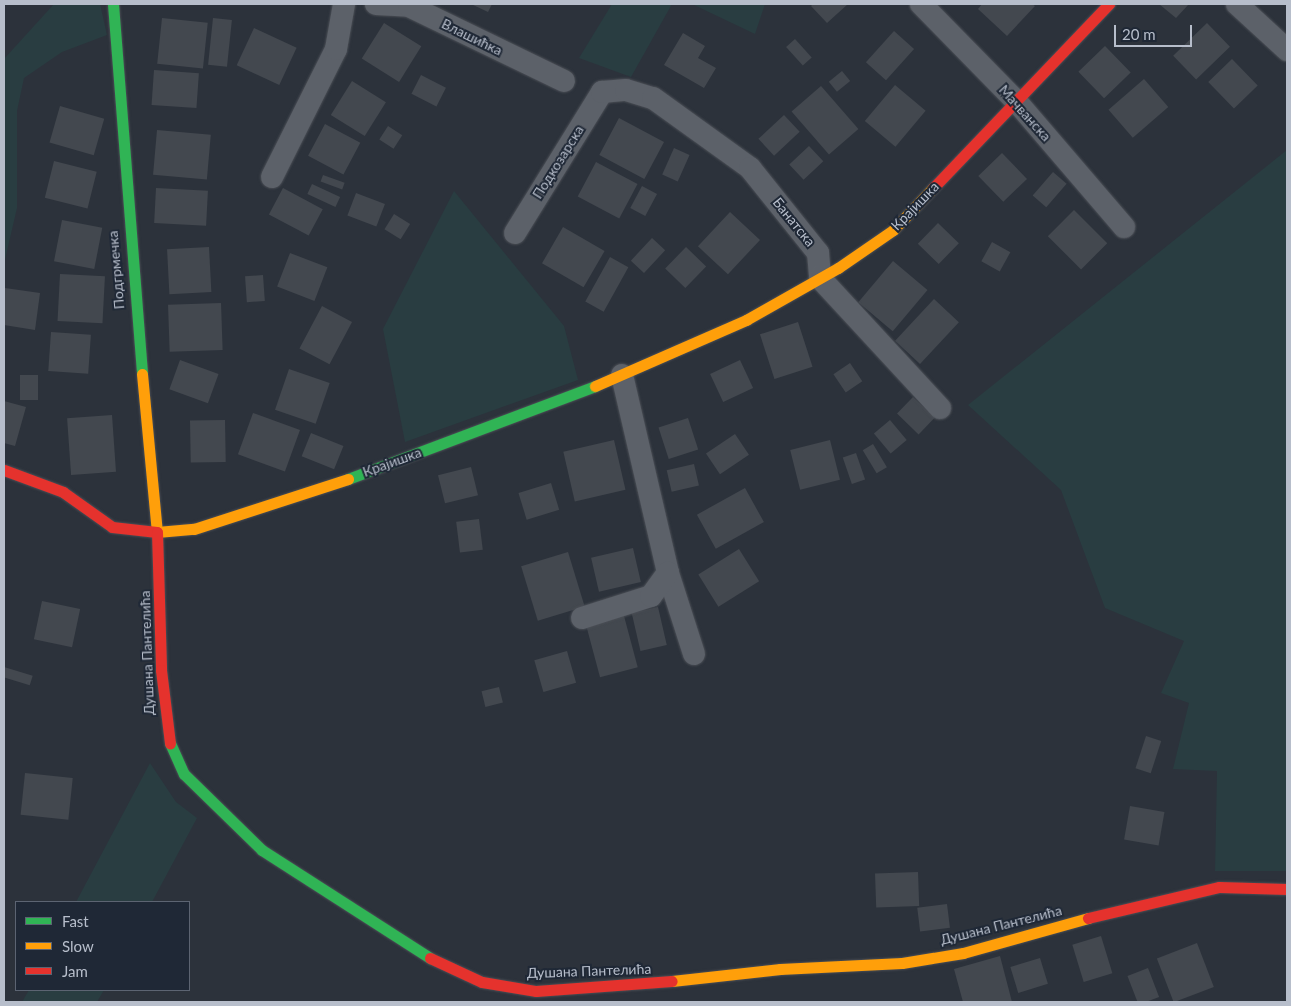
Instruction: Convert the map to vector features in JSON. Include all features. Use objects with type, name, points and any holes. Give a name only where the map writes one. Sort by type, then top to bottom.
[{"type":"street","name":"Подгрмечка","points":[[113,4],[125,199],[157,532]]},
{"type":"street","points":[[272,177],[336,49],[344,4]]},
{"type":"street","name":"Влашићка","points":[[376,4],[409,6],[564,82]]},
{"type":"street","name":"Мачванска","points":[[921,4],[1016,101],[1124,227]]},
{"type":"street","name":"Крајишка","points":[[157,532],[194,529],[286,502],[622,375],[746,320],[820,278],[893,230],[1109,4]]},
{"type":"street","points":[[1237,4],[1287,50]]},
{"type":"street","name":"Банатска","points":[[602,92],[626,90],[653,98],[750,168],[818,253],[820,278]]},
{"type":"street","name":"Подкозарска","points":[[515,232],[602,92]]},
{"type":"street","points":[[820,278],[940,408]]},
{"type":"street","points":[[622,375],[668,573],[694,654]]},
{"type":"street","points":[[4,470],[62,492],[112,526],[157,532]]},
{"type":"street","name":"Душана Пантелића","points":[[157,532],[164,714],[170,746],[184,774],[262,850],[381,923],[434,961],[482,982],[536,991],[600,989],[780,970],[902,962],[963,953],[1176,894],[1218,887],[1287,889]]},
{"type":"street","points":[[582,618],[651,596],[668,573]]},
{"type":"green space","points":[[54,4],[100,4],[107,35],[62,52],[24,78],[17,111],[17,208],[4,264],[4,59]]},
{"type":"green space","points":[[612,4],[672,4],[631,77],[579,58]]},
{"type":"green space","points":[[692,4],[765,4],[755,34]]},
{"type":"green space","points":[[1287,150],[1287,871],[1215,871],[1217,771],[1173,769],[1189,703],[1161,693],[1184,641],[1105,608],[1061,490],[968,405]]},
{"type":"green space","points":[[454,191],[564,326],[578,380],[405,442],[383,329]]},
{"type":"green space","points":[[150,763],[176,802],[197,818],[153,901],[77,901]]},
{"type":"green space","points":[[28,991],[103,991],[97,1002],[22,1002]]},
{"type":"building","points":[[471,4],[492,4],[488,12]]},
{"type":"building","points":[[813,4],[848,4],[827,23],[811,6]]},
{"type":"building","points":[[982,4],[1032,4],[1035,6],[1007,36],[978,9]]},
{"type":"building","points":[[1159,4],[1189,4],[1176,18]]},
{"type":"building","points":[[162,18],[208,23],[203,69],[157,64]]},
{"type":"building","points":[[213,18],[232,20],[227,67],[208,65]]},
{"type":"building","points":[[384,23],[421,46],[399,82],[362,59]]},
{"type":"building","points":[[1207,23],[1230,47],[1196,79],[1173,56]]},
{"type":"building","points":[[254,28],[297,48],[279,85],[237,65]]},
{"type":"building","points":[[894,31],[914,49],[886,80],[866,62]]},
{"type":"building","points":[[683,33],[705,46],[698,58],[716,68],[704,88],[664,65]]},
{"type":"building","points":[[795,39],[812,58],[803,66],[786,47]]},
{"type":"building","points":[[1105,46],[1131,73],[1104,98],[1078,72]]},
{"type":"building","points":[[1232,59],[1258,86],[1234,109],[1208,82]]},
{"type":"building","points":[[154,70],[199,73],[196,108],[152,105]]},
{"type":"building","points":[[842,71],[850,81],[837,92],[829,82]]},
{"type":"building","points":[[421,75],[446,88],[436,106],[411,94]]},
{"type":"building","points":[[1144,79],[1168,107],[1133,138],[1109,110]]},
{"type":"building","points":[[352,81],[386,102],[365,136],[331,115]]},
{"type":"building","points":[[895,85],[926,111],[895,147],[865,121]]},
{"type":"building","points":[[821,86],[858,129],[829,155],[792,112]]},
{"type":"building","points":[[60,106],[104,119],[94,155],[50,143]]},
{"type":"building","points":[[784,115],[800,132],[774,156],[758,139]]},
{"type":"building","points":[[619,118],[664,142],[644,179],[599,155]]},
{"type":"building","points":[[325,124],[360,143],[343,175],[308,156]]},
{"type":"building","points":[[388,126],[402,135],[394,149],[379,139]]},
{"type":"building","points":[[157,130],[211,135],[207,180],[153,175]]},
{"type":"building","points":[[809,146],[823,161],[804,180],[789,164]]},
{"type":"building","points":[[674,148],[690,155],[678,181],[662,174]]},
{"type":"building","points":[[1002,153],[1027,179],[1003,202],[978,176]]},
{"type":"building","points":[[54,161],[97,172],[87,209],[45,198]]},
{"type":"building","points":[[596,162],[637,184],[619,219],[578,196]]},
{"type":"building","points":[[1053,172],[1067,184],[1046,207],[1033,195]]},
{"type":"building","points":[[323,175],[345,183],[342,189],[321,182]]},
{"type":"building","points":[[312,184],[340,197],[335,207],[307,194]]},
{"type":"building","points":[[642,186],[657,194],[645,216],[630,208]]},
{"type":"building","points":[[156,188],[208,191],[206,226],[154,223]]},
{"type":"building","points":[[283,188],[323,209],[309,236],[269,214]]},
{"type":"building","points":[[356,193],[385,204],[376,227],[347,215]]},
{"type":"building","points":[[1074,210],[1107,243],[1081,269],[1048,236]]},
{"type":"building","points":[[730,212],[760,240],[728,274],[698,246]]},
{"type":"building","points":[[394,214],[410,224],[401,239],[384,229]]},
{"type":"building","points":[[62,220],[102,228],[94,269],[54,261]]},
{"type":"building","points":[[938,223],[959,243],[939,264],[918,244]]},
{"type":"building","points":[[563,227],[605,251],[584,287],[542,263]]},
{"type":"building","points":[[652,238],[665,250],[644,273],[631,261]]},
{"type":"building","points":[[992,242],[1010,252],[1000,271],[981,261]]},
{"type":"building","points":[[209,247],[211,292],[169,294],[167,249]]},
{"type":"building","points":[[686,247],[706,266],[685,288],[665,269]]},
{"type":"building","points":[[290,253],[327,267],[314,301],[277,287]]},
{"type":"building","points":[[610,257],[628,267],[604,312],[585,302]]},
{"type":"building","points":[[893,261],[927,290],[893,331],[858,302]]},
{"type":"building","points":[[60,274],[105,276],[102,323],[58,321]]},
{"type":"building","points":[[263,275],[265,301],[247,302],[245,276]]},
{"type":"building","points":[[5,288],[40,293],[35,330],[4,325]]},
{"type":"building","points":[[934,299],[959,322],[920,364],[895,341]]},
{"type":"building","points":[[221,303],[223,350],[170,352],[168,305]]},
{"type":"building","points":[[322,306],[352,322],[329,364],[299,348]]},
{"type":"building","points":[[798,322],[813,367],[774,379],[760,334]]},
{"type":"building","points":[[51,332],[91,335],[88,374],[48,371]]},
{"type":"building","points":[[180,360],[219,374],[208,403],[169,389]]},
{"type":"building","points":[[740,360],[753,388],[723,402],[710,374]]},
{"type":"building","points":[[850,363],[862,381],[846,392],[833,374]]},
{"type":"building","points":[[289,369],[330,383],[316,424],[275,410]]},
{"type":"building","points":[[20,375],[38,375],[38,400],[20,400]]},
{"type":"building","points":[[913,397],[935,418],[919,434],[897,414]]},
{"type":"building","points":[[4,401],[26,407],[15,446],[4,443]]},
{"type":"building","points":[[253,413],[300,430],[285,471],[238,454]]},
{"type":"building","points":[[112,415],[116,472],[71,475],[67,418]]},
{"type":"building","points":[[688,418],[698,449],[669,459],[659,428]]},
{"type":"building","points":[[225,420],[226,462],[191,463],[190,421]]},
{"type":"building","points":[[890,420],[907,440],[891,453],[874,433]]},
{"type":"building","points":[[311,433],[343,446],[334,469],[302,456]]},
{"type":"building","points":[[735,434],[749,455],[720,474],[706,454]]},
{"type":"building","points":[[614,440],[625,490],[575,501],[563,452]]},
{"type":"building","points":[[830,440],[840,480],[800,490],[790,450]]},
{"type":"building","points":[[873,444],[887,467],[877,473],[863,450]]},
{"type":"building","points":[[856,453],[865,479],[852,484],[843,458]]},
{"type":"building","points":[[694,464],[699,485],[672,492],[667,470]]},
{"type":"building","points":[[471,467],[478,495],[445,503],[438,475]]},
{"type":"building","points":[[551,483],[559,510],[527,520],[518,493]]},
{"type":"building","points":[[745,488],[764,522],[716,549],[697,515]]},
{"type":"building","points":[[479,519],[483,550],[460,553],[456,522]]},
{"type":"building","points":[[633,548],[641,582],[599,592],[591,558]]},
{"type":"building","points":[[739,549],[759,581],[718,607],[698,574]]},
{"type":"building","points":[[568,552],[585,607],[538,621],[521,566]]},
{"type":"building","points":[[42,601],[80,609],[72,647],[34,639]]},
{"type":"building","points":[[658,607],[667,645],[640,651],[632,613]]},
{"type":"building","points":[[624,616],[638,667],[600,677],[586,626]]},
{"type":"building","points":[[567,651],[576,683],[543,692],[534,660]]},
{"type":"building","points":[[4,667],[33,676],[30,685],[4,677]]},
{"type":"building","points":[[499,687],[503,703],[485,707],[482,691]]},
{"type":"building","points":[[1146,736],[1161,741],[1151,773],[1135,768]]},
{"type":"building","points":[[25,773],[73,778],[68,820],[21,815]]},
{"type":"building","points":[[1130,806],[1164,812],[1159,846],[1124,839]]},
{"type":"building","points":[[918,872],[919,906],[876,907],[875,874]]},
{"type":"building","points":[[947,904],[950,928],[920,931],[917,908]]},
{"type":"building","points":[[1101,936],[1112,973],[1084,982],[1072,945]]},
{"type":"building","points":[[1197,943],[1214,987],[1174,1002],[1157,958]]},
{"type":"building","points":[[1000,956],[1012,1002],[963,1002],[954,969]]},
{"type":"building","points":[[1040,958],[1048,984],[1018,993],[1010,967]]},
{"type":"building","points":[[1148,968],[1159,997],[1146,1002],[1137,1002],[1127,976]]},
{"type":"traffic: fast","points":[[113,4],[142,374]]},
{"type":"traffic: fast","points":[[348,479],[595,386]]},
{"type":"traffic: fast","points":[[170,743],[184,774],[262,850],[430,958]]},
{"type":"traffic: slow","points":[[595,386],[746,320],[838,268],[893,230],[933,188]]},
{"type":"traffic: slow","points":[[142,374],[157,532],[194,529],[348,479]]},
{"type":"traffic: slow","points":[[672,981],[780,969],[902,963],[963,953],[1088,918]]},
{"type":"traffic: jam","points":[[933,188],[1109,4]]},
{"type":"traffic: jam","points":[[4,470],[63,492],[112,527],[157,532],[161,670],[170,743]]},
{"type":"traffic: jam","points":[[1088,918],[1219,887],[1287,889]]},
{"type":"traffic: jam","points":[[430,958],[482,982],[536,991],[672,981]]}]
